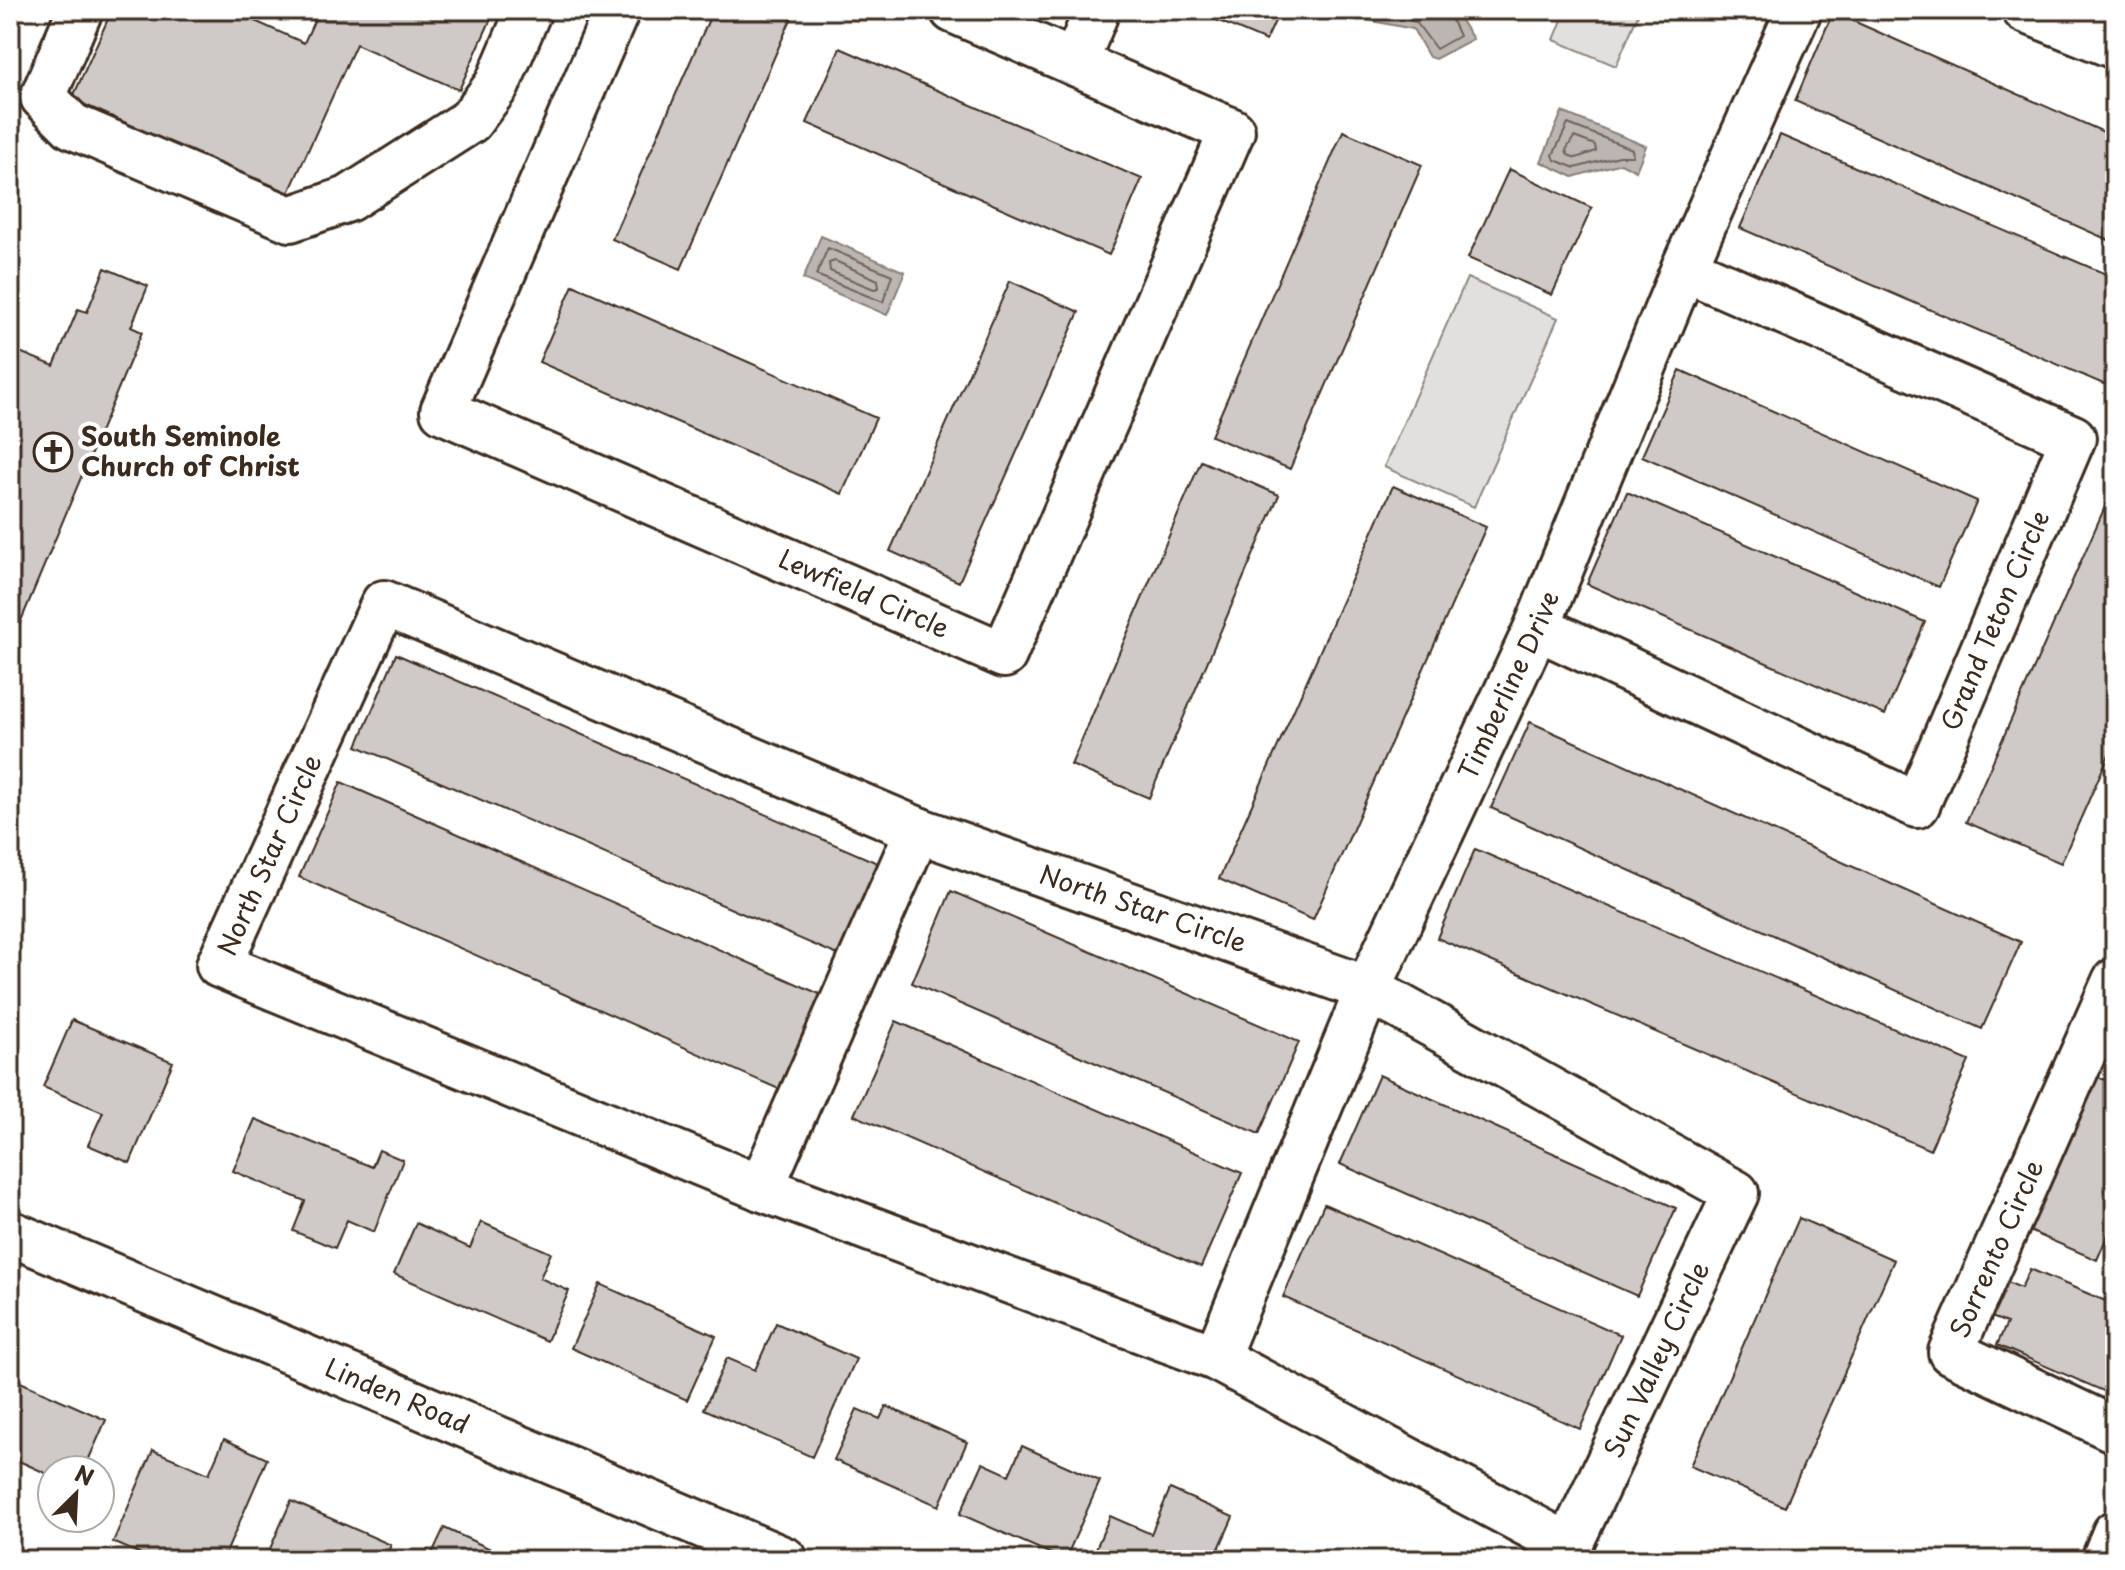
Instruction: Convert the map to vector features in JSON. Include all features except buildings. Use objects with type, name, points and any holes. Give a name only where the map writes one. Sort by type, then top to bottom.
[{"type":"street","points":[[80,10],[43,97],[72,126],[290,219],[348,199],[470,121],[497,85],[529,10]]},
{"type":"street","name":"Lewfield Circle","points":[[617,10],[443,411],[1004,655],[1232,131],[1075,63],[980,15]]},
{"type":"street","points":[[1075,63],[1097,10]]},
{"type":"street","name":"Timberline Drive","points":[[1216,1358],[1368,989],[1537,627],[1684,268],[1799,10]]},
{"type":"street","points":[[2025,10],[2115,46]]},
{"type":"street","name":"Grand Teton Circle","points":[[1537,627],[1917,805],[2073,438],[1684,268]]},
{"type":"street","name":"North Star Circle","points":[[761,1188],[219,965],[384,603],[918,830],[1368,989]]},
{"type":"street","points":[[918,830],[761,1188],[1216,1358]]},
{"type":"street","name":"Sun Valley Circle","points":[[1216,1358],[1569,1546],[1736,1193],[1368,989]]},
{"type":"street","name":"Sorrento Circle","points":[[2112,994],[1951,1352],[2115,1430]]},
{"type":"street","name":"Linden Road","points":[[10,1233],[785,1560]]},
{"type":"street","points":[[2104,1560],[2115,1533]]},
{"type":"shaded area","points":[[1566,10],[1640,10],[1616,66],[1554,40]]},
{"type":"shaded area","points":[[1467,278],[1558,318],[1474,507],[1384,467]]},
{"type":"water","points":[[1348,10],[1454,10],[1473,39],[1435,59],[1429,57],[1413,29],[1352,17]]},
{"type":"water","points":[[1562,112],[1646,146],[1636,171],[1621,163],[1573,177],[1541,162]]},
{"type":"water","points":[[821,236],[905,272],[887,315],[803,279]]},
{"type":"place","name":"South Seminole Church of Christ","points":[[53,452]]}]
